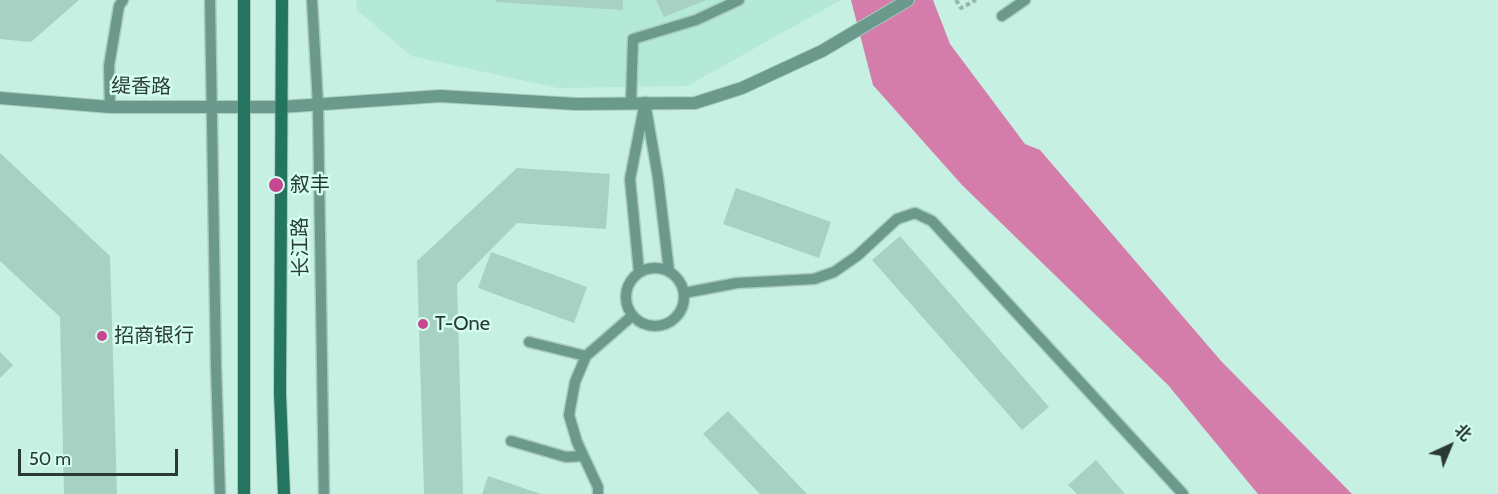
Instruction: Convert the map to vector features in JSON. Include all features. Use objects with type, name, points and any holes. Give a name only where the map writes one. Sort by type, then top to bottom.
[{"type":"main road","points":[[244,0],[244,494]]},
{"type":"main road","name":"长江路","points":[[282,0],[280,393],[284,494]]},
{"type":"street","name":"缇香路","points":[[0,98],[110,107],[281,107],[440,96],[576,104],[695,103],[742,88],[822,51],[908,0]]},
{"type":"lane","points":[[110,107],[109,66],[119,6],[123,0]]},
{"type":"lane","points":[[210,0],[220,494]]},
{"type":"lane","name":"长江路","points":[[312,0],[318,105],[324,494]]},
{"type":"lane","points":[[631,102],[633,39],[696,20],[740,0]]},
{"type":"lane","points":[[1002,16],[1025,0]]},
{"type":"lane","points":[[645,102],[658,178],[669,271]]},
{"type":"lane","points":[[639,272],[630,179],[645,102]]},
{"type":"lane","points":[[684,292],[737,283],[814,279],[834,272],[857,256],[897,219],[915,213],[932,221],[1183,494]]},
{"type":"lane","points":[[654,268],[669,271],[679,280],[684,292],[682,308],[674,320],[659,326],[644,325],[632,316],[625,300],[628,285],[639,272],[654,268]]},
{"type":"lane","points":[[598,494],[598,487],[583,456],[569,416],[575,382],[586,356],[632,316]]},
{"type":"lane","points":[[529,342],[586,356]]},
{"type":"lane","points":[[511,441],[566,458],[583,456]]},
{"type":"path","points":[[956,0],[962,8],[976,0]]},
{"type":"shaded area","points":[[356,0],[841,0],[687,86],[558,88],[411,56],[357,10]]},
{"type":"shaded area","points":[[851,0],[933,0],[950,44],[1025,144],[1040,150],[1221,361],[1352,494],[1258,494],[1168,385],[962,185],[873,85]]},
{"type":"building","points":[[0,0],[79,0],[31,42],[0,39]]},
{"type":"building","points":[[496,0],[623,0],[623,10],[496,2]]},
{"type":"building","points":[[656,0],[706,0],[664,17]]},
{"type":"building","points":[[0,153],[110,256],[117,494],[64,494],[60,317],[0,261]]},
{"type":"building","points":[[517,168],[610,174],[606,229],[517,223],[457,284],[463,494],[424,494],[417,261]]},
{"type":"building","points":[[736,188],[831,222],[819,258],[723,224]]},
{"type":"building","points":[[900,236],[1049,407],[1022,430],[872,260]]},
{"type":"building","points":[[491,252],[587,287],[574,323],[478,288]]},
{"type":"building","points":[[0,352],[13,365],[0,378]]},
{"type":"building","points":[[728,411],[807,494],[760,494],[703,434]]},
{"type":"building","points":[[1096,460],[1125,494],[1077,494],[1068,485]]},
{"type":"building","points":[[488,476],[541,494],[482,494]]},
{"type":"place","name":"叙丰","points":[[276,185]]},
{"type":"place","name":"T-One","points":[[423,324]]},
{"type":"place","name":"招商银行","points":[[102,336]]}]
